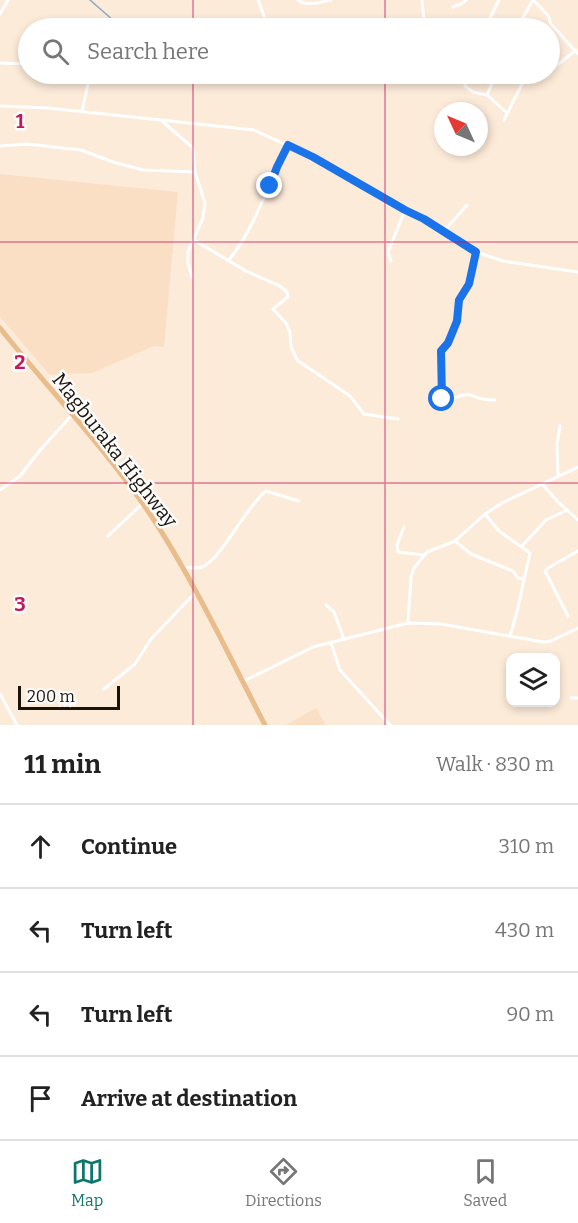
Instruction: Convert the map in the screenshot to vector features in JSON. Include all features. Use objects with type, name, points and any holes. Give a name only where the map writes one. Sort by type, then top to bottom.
[{"type":"main road","name":"Magburaka Highway","points":[[0,328],[142,504],[183,568],[265,725]]},
{"type":"street","points":[[0,14],[8,0]]},
{"type":"street","points":[[258,0],[264,16]]},
{"type":"street","points":[[298,0],[312,4],[331,0]]},
{"type":"street","points":[[422,0],[424,18]]},
{"type":"street","points":[[453,7],[466,0]]},
{"type":"street","points":[[490,18],[499,0]]},
{"type":"street","points":[[523,18],[533,0],[549,18]]},
{"type":"street","points":[[560,34],[577,52],[560,64]]},
{"type":"street","points":[[0,63],[18,64]]},
{"type":"street","points":[[82,112],[88,84]]},
{"type":"street","points":[[465,84],[473,92],[487,95],[507,113]]},
{"type":"street","points":[[487,95],[492,84]]},
{"type":"street","points":[[504,120],[522,84]]},
{"type":"street","points":[[0,106],[244,128],[313,157],[418,216],[476,252],[503,261],[578,272]]},
{"type":"street","points":[[161,120],[193,148],[195,172],[206,203],[203,218],[188,252],[187,258],[192,277]]},
{"type":"street","points":[[0,146],[27,144],[81,150],[120,165],[143,170],[195,172]]},
{"type":"street","points":[[229,260],[237,250],[259,209],[288,145]]},
{"type":"street","points":[[443,232],[467,205]]},
{"type":"street","points":[[391,261],[388,252],[405,210]]},
{"type":"street","points":[[194,240],[246,271],[280,286],[287,292],[288,297],[273,309],[286,323],[290,332],[291,347],[297,360],[350,396],[364,414],[398,419]]},
{"type":"street","points":[[476,252],[469,284],[459,300],[457,321],[448,343],[441,351],[442,399],[446,402],[464,394],[471,394],[482,400],[495,400]]},
{"type":"street","points":[[0,490],[20,476],[40,449],[72,415]]},
{"type":"street","points":[[558,476],[557,444],[560,426]]},
{"type":"street","points":[[408,623],[411,577],[414,568],[424,555],[435,548],[455,541],[484,514],[520,493],[578,467]]},
{"type":"street","points":[[543,484],[578,520]]},
{"type":"street","points":[[183,568],[205,565],[223,548],[253,504],[266,491],[299,501]]},
{"type":"street","points":[[108,536],[142,504]]},
{"type":"street","points":[[522,546],[546,520],[567,510]]},
{"type":"street","points":[[484,514],[499,531],[528,550],[530,556],[510,636]]},
{"type":"street","points":[[404,527],[397,545],[398,552],[424,555]]},
{"type":"street","points":[[455,541],[471,554],[513,571],[518,578],[524,579]]},
{"type":"street","points":[[568,616],[545,571],[578,551]]},
{"type":"street","points":[[104,689],[135,664],[151,639],[196,592]]},
{"type":"street","points":[[326,605],[334,612],[344,639]]},
{"type":"street","points":[[242,682],[313,647],[408,623],[441,624],[548,642],[578,628]]},
{"type":"street","points":[[331,642],[340,670],[390,725]]},
{"type":"street","points":[[0,694],[18,725]]},
{"type":"street","points":[[571,698],[578,698]]},
{"type":"shaded area","points":[[0,174],[178,192],[164,347],[154,346],[92,373],[50,375],[0,317]]},
{"type":"shaded area","points":[[316,708],[326,725],[286,725]]},
{"type":"waterway","points":[[90,0],[111,18]]},
{"type":"route","points":[[270,186],[288,145],[411,212],[476,252],[469,284],[459,300],[457,321],[448,343],[441,351],[442,399]]}]
